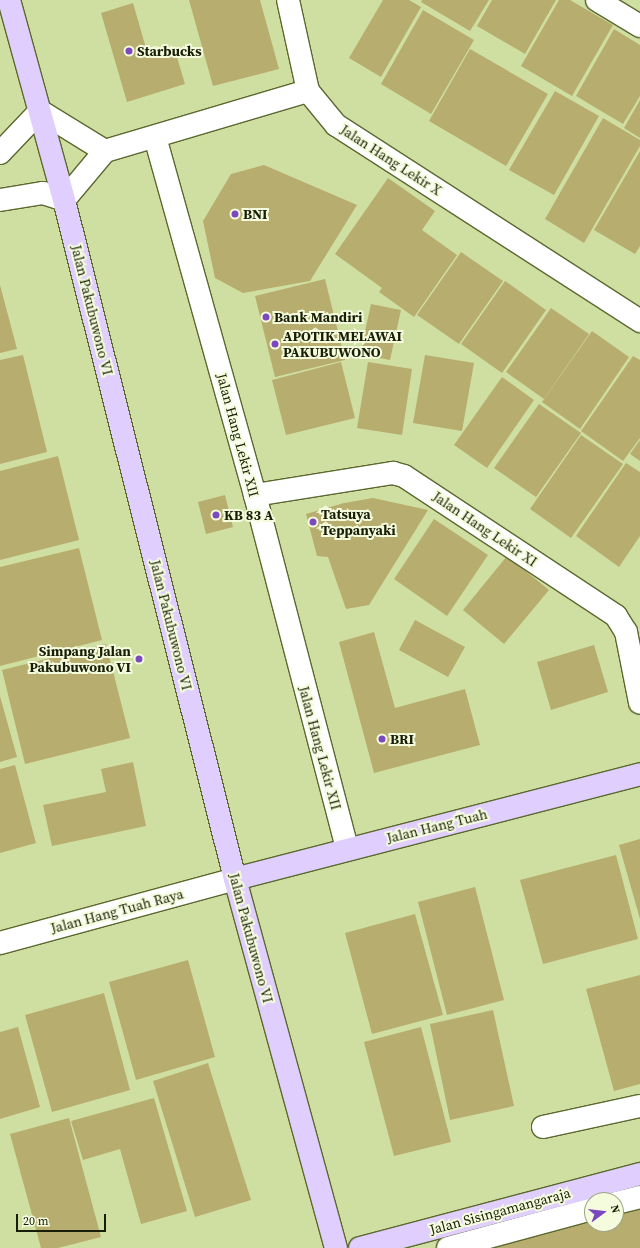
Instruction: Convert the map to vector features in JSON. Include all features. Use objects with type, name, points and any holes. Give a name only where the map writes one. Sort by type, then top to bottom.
[{"type":"main road","name":"Jalan Pakubuwono VI","points":[[9,0],[64,200],[235,879],[336,1248]]},
{"type":"main road","name":"Jalan Hang Tuah","points":[[235,879],[640,774]]},
{"type":"main road","name":"Jalan Sisingamangaraja","points":[[360,1248],[640,1174]]},
{"type":"street","points":[[0,200],[43,193],[64,200],[105,151],[308,91],[288,0]]},
{"type":"street","points":[[598,0],[640,26]]},
{"type":"street","name":"Jalan Hang Lekir X","points":[[308,91],[336,124],[640,321]]},
{"type":"street","points":[[0,153],[40,111],[105,151]]},
{"type":"street","name":"Jalan Hang Lekir XII","points":[[155,137],[255,495],[347,849]]},
{"type":"street","name":"Jalan Hang Lekir XI","points":[[255,495],[393,473],[404,476],[616,616],[626,632],[640,703]]},
{"type":"street","name":"Jalan Hang Tuah Raya","points":[[0,943],[235,879]]},
{"type":"street","points":[[543,1127],[640,1106]]},
{"type":"street","points":[[624,1201],[640,1197]]},
{"type":"street","points":[[448,1248],[584,1211]]},
{"type":"building","points":[[189,0],[260,0],[279,69],[213,86]]},
{"type":"building","points":[[383,0],[409,0],[421,7],[381,77],[349,58]]},
{"type":"building","points":[[422,0],[489,0],[470,31],[421,2]]},
{"type":"building","points":[[492,0],[556,0],[525,54],[477,26]]},
{"type":"building","points":[[559,0],[570,0],[613,25],[572,96],[521,66]]},
{"type":"building","name":"Starbucks","points":[[133,3],[148,55],[174,47],[185,84],[127,102],[101,13]]},
{"type":"building","points":[[423,10],[474,40],[431,114],[381,84]]},
{"type":"building","points":[[614,29],[640,45],[640,96],[623,124],[576,96]]},
{"type":"building","points":[[470,49],[548,94],[506,166],[429,121]]},
{"type":"building","points":[[555,91],[599,116],[554,195],[509,170]]},
{"type":"building","points":[[640,100],[640,138],[624,128]]},
{"type":"building","points":[[603,118],[640,140],[640,146],[584,243],[545,219]]},
{"type":"building","points":[[640,151],[640,246],[635,254],[594,230]]},
{"type":"building","points":[[264,165],[357,205],[310,281],[243,293],[215,278],[203,221],[231,174]]},
{"type":"building","points":[[388,178],[435,211],[422,230],[457,255],[414,317],[379,292],[382,288],[335,254]]},
{"type":"building","points":[[461,252],[503,281],[459,344],[417,315]]},
{"type":"building","points":[[325,279],[345,360],[275,377],[255,296]]},
{"type":"building","points":[[505,281],[546,310],[502,373],[461,344]]},
{"type":"building","points":[[0,285],[17,349],[0,353]]},
{"type":"building","points":[[371,304],[401,310],[390,360],[360,354]]},
{"type":"building","points":[[551,308],[589,334],[544,399],[506,372]]},
{"type":"building","points":[[592,331],[629,357],[580,429],[542,402]]},
{"type":"building","points":[[23,355],[47,452],[0,464],[0,360]]},
{"type":"building","points":[[425,355],[474,363],[462,431],[413,423]]},
{"type":"building","points":[[633,356],[640,360],[640,438],[623,461],[581,431]]},
{"type":"building","points":[[341,362],[355,418],[286,435],[272,380]]},
{"type":"building","points":[[368,362],[412,369],[402,435],[357,428]]},
{"type":"building","points":[[502,377],[534,400],[487,468],[454,445]]},
{"type":"building","points":[[539,404],[581,433],[536,497],[494,468]]},
{"type":"building","points":[[581,435],[623,464],[571,538],[530,509]]},
{"type":"building","points":[[640,440],[640,461],[630,454]]},
{"type":"building","points":[[58,456],[79,540],[0,560],[0,471]]},
{"type":"building","points":[[626,463],[640,472],[640,536],[619,567],[576,536]]},
{"type":"building","name":"KB 83 A","points":[[225,495],[233,527],[206,534],[198,502]]},
{"type":"building","points":[[373,498],[428,510],[369,605],[346,609],[328,557],[317,556],[306,514],[344,503]]},
{"type":"building","points":[[434,519],[488,555],[447,616],[394,579]]},
{"type":"building","points":[[79,548],[102,640],[0,666],[0,567]]},
{"type":"building","points":[[507,556],[549,590],[504,644],[463,610]]},
{"type":"building","points":[[415,620],[465,647],[448,677],[399,650]]},
{"type":"building","points":[[374,632],[395,708],[465,689],[480,745],[374,773],[339,642]]},
{"type":"building","points":[[106,644],[130,738],[25,764],[2,670]]},
{"type":"building","points":[[594,645],[608,692],[551,710],[537,662]]},
{"type":"building","points":[[0,696],[17,757],[0,762]]},
{"type":"building","points":[[133,762],[146,826],[52,846],[43,805],[106,792],[101,769]]},
{"type":"building","points":[[15,765],[36,843],[0,853],[0,769]]},
{"type":"building","points":[[640,839],[640,919],[619,845]]},
{"type":"building","points":[[616,855],[638,939],[543,964],[520,880]]},
{"type":"building","points":[[475,887],[504,1000],[447,1015],[418,902]]},
{"type":"building","points":[[415,914],[443,1015],[372,1034],[345,933]]},
{"type":"building","points":[[188,960],[215,1057],[136,1080],[109,982]]},
{"type":"building","points":[[640,975],[640,1084],[614,1091],[586,989]]},
{"type":"building","points":[[104,993],[130,1090],[52,1112],[25,1015]]},
{"type":"building","points":[[493,1010],[514,1106],[450,1120],[430,1024]]},
{"type":"building","points":[[18,1027],[40,1107],[0,1119],[0,1032]]},
{"type":"building","points":[[421,1027],[451,1142],[394,1156],[364,1042]]},
{"type":"building","points":[[208,1063],[251,1200],[195,1217],[153,1081]]},
{"type":"building","points":[[154,1098],[187,1211],[141,1224],[120,1149],[83,1160],[71,1121]]},
{"type":"building","points":[[69,1118],[101,1237],[58,1248],[41,1248],[10,1134]]},
{"type":"building","points":[[640,1209],[640,1248],[491,1248],[584,1223],[584,1232],[624,1232],[624,1213]]},
{"type":"place","name":"Starbucks","points":[[129,51]]},
{"type":"place","name":"BNI","points":[[235,214]]},
{"type":"place","name":"Bank Mandiri","points":[[266,317]]},
{"type":"place","name":"APOTIK MELAWAI PAKUBUWONO","points":[[275,344]]},
{"type":"place","name":"KB 83 A","points":[[216,515]]},
{"type":"place","name":"Tatsuya Teppanyaki","points":[[313,522]]},
{"type":"place","name":"Simpang Jalan Pakubuwono VI","points":[[139,659]]},
{"type":"place","name":"BRI","points":[[382,739]]}]
